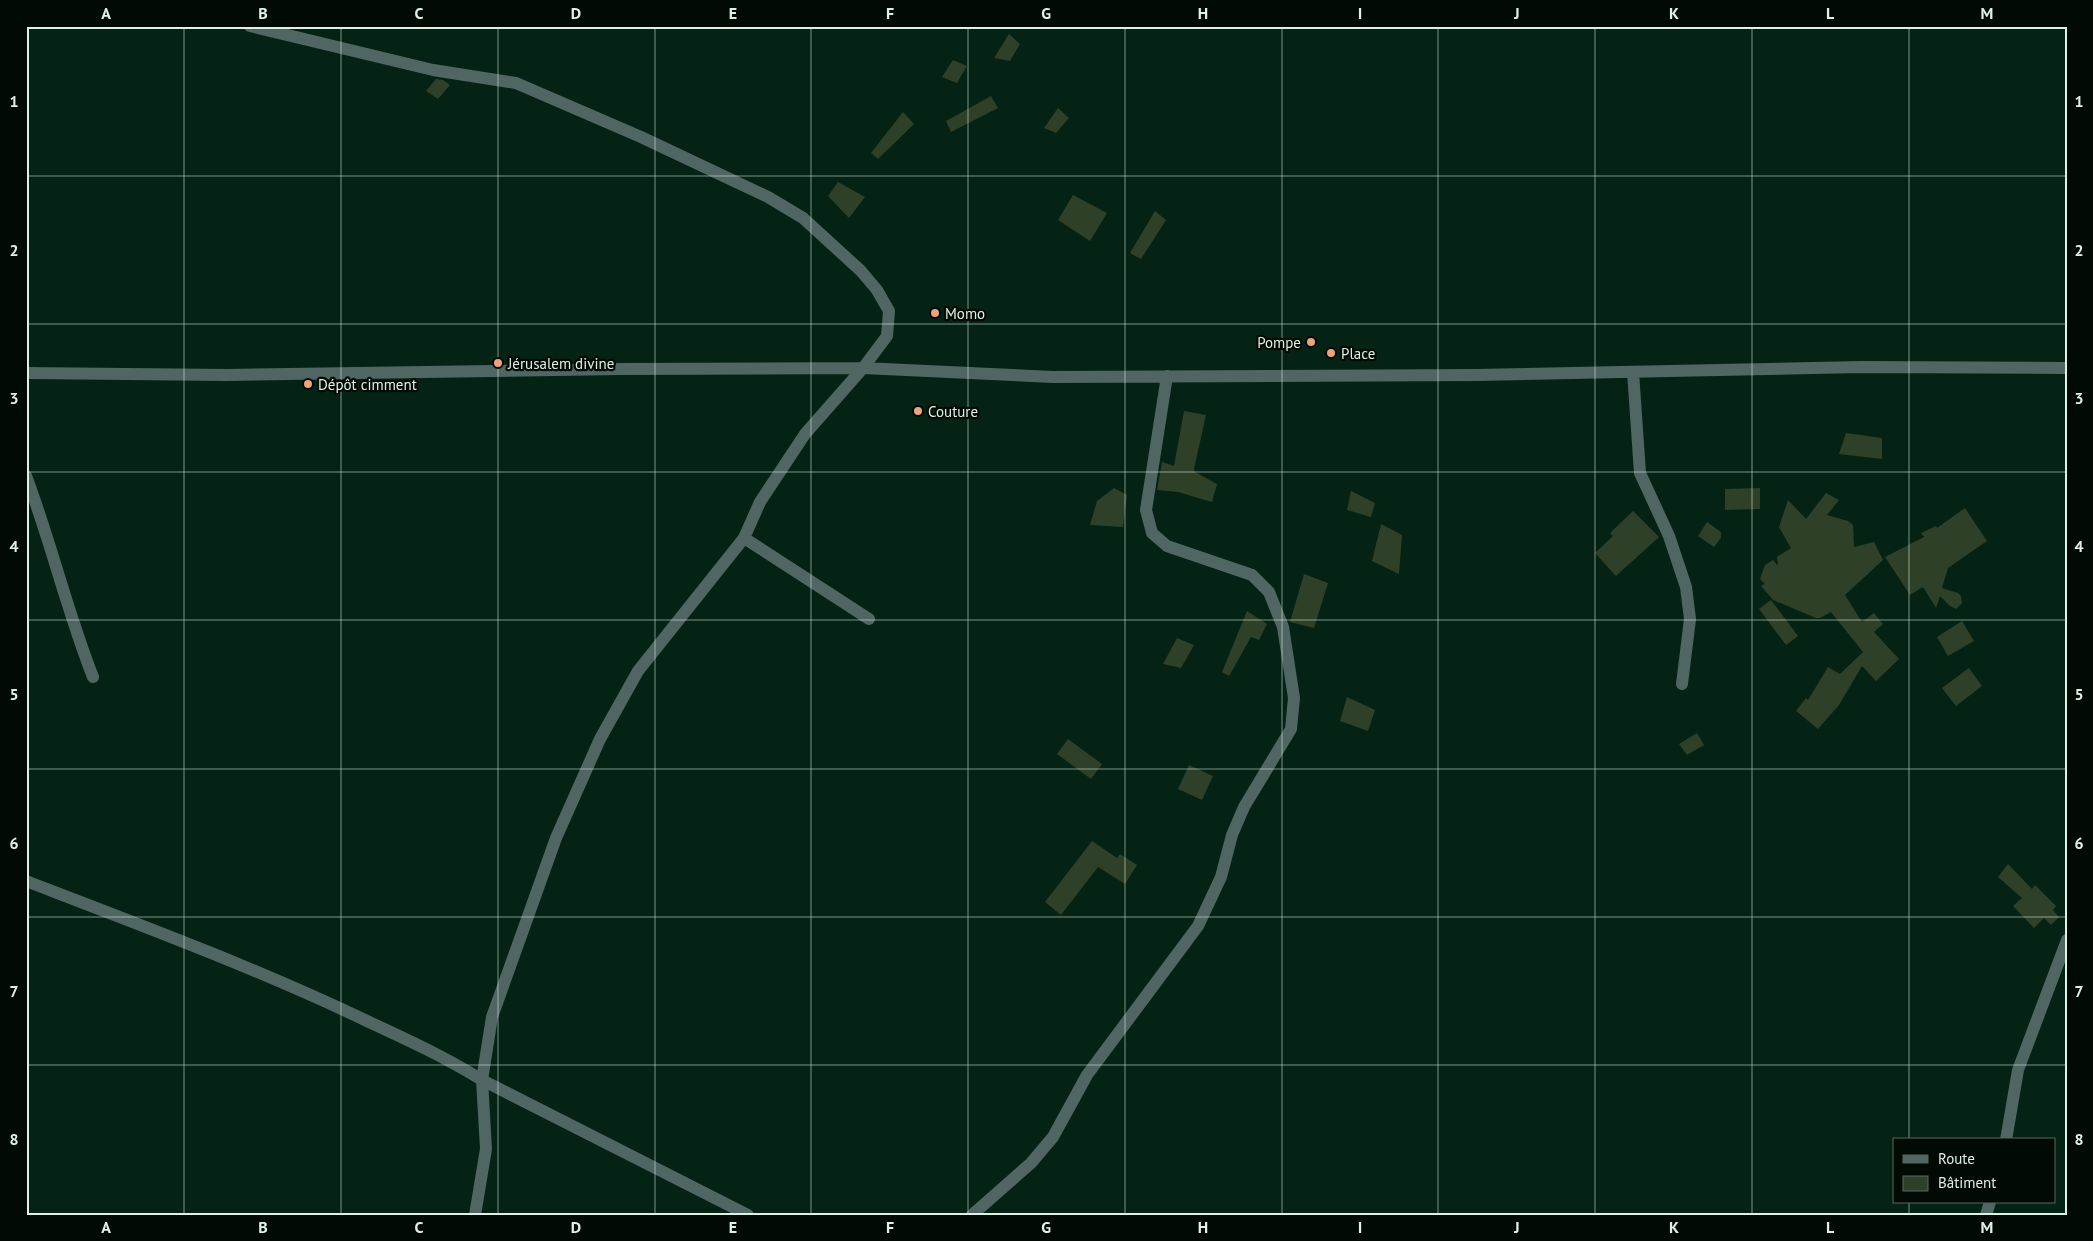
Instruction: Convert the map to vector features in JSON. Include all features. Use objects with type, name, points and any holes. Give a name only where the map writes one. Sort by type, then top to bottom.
[{"type":"street","points":[[250,26],[433,70],[516,83],[641,137],[768,197],[803,218],[861,271],[877,290],[888,311],[887,336],[863,368],[805,434],[760,502],[744,538],[638,670],[600,740],[556,838],[492,1017],[482,1080],[486,1149],[475,1215]]},
{"type":"street","points":[[26,373],[227,375],[629,368],[863,368],[1053,377],[1861,368],[2067,368]]},
{"type":"street","points":[[1632,372],[1640,473],[1669,536],[1686,587],[1690,619],[1682,684]]},
{"type":"street","points":[[972,1215],[1031,1163],[1053,1137],[1087,1075],[1198,926],[1221,877],[1232,835],[1244,807],[1291,729],[1294,698],[1283,627],[1269,592],[1252,575],[1167,546],[1152,532],[1146,510],[1167,376]]},
{"type":"street","points":[[26,476],[43,521],[78,639],[93,677]]},
{"type":"street","points":[[744,538],[869,619]]},
{"type":"street","points":[[26,881],[190,944],[328,1002],[452,1061],[482,1080],[748,1215]]},
{"type":"street","points":[[2006,1138],[2018,1070],[2067,940]]},
{"type":"building","points":[[1009,34],[1020,44],[1010,61],[994,58]]},
{"type":"building","points":[[953,60],[967,66],[957,83],[942,77]]},
{"type":"building","points":[[436,79],[443,80],[450,85],[438,99],[426,91]]},
{"type":"building","points":[[991,96],[998,108],[951,132],[946,121]]},
{"type":"building","points":[[1058,108],[1069,118],[1056,133],[1044,128]]},
{"type":"building","points":[[903,112],[914,124],[878,159],[871,153]]},
{"type":"building","points":[[838,182],[865,197],[849,218],[828,196]]},
{"type":"building","points":[[1073,195],[1107,213],[1090,241],[1058,220]]},
{"type":"building","points":[[1155,211],[1166,220],[1141,259],[1130,253]]},
{"type":"building","points":[[1184,411],[1206,415],[1194,469],[1195,472],[1217,484],[1212,502],[1178,492],[1157,490],[1162,462],[1174,466]]},
{"type":"building","points":[[1846,433],[1882,438],[1882,459],[1839,454]]},
{"type":"building","points":[[1114,488],[1127,495],[1123,527],[1090,525],[1097,501]]},
{"type":"building","points":[[1760,488],[1760,509],[1725,510],[1725,489]]},
{"type":"building","points":[[1351,491],[1375,503],[1371,517],[1347,510]]},
{"type":"building","points":[[1826,493],[1839,500],[1827,515],[1848,521],[1853,525],[1854,547],[1874,542],[1883,560],[1845,595],[1862,622],[1874,613],[1883,624],[1874,632],[1899,659],[1876,681],[1862,666],[1839,705],[1818,729],[1796,711],[1806,698],[1808,700],[1828,667],[1840,674],[1863,652],[1831,612],[1816,618],[1773,600],[1761,586],[1765,584],[1760,579],[1765,565],[1773,560],[1778,566],[1777,557],[1791,548],[1779,527],[1788,500],[1806,519]]},
{"type":"building","points":[[1965,508],[1987,541],[1948,568],[1942,588],[1958,593],[1961,596],[1962,603],[1956,609],[1940,596],[1936,608],[1923,587],[1910,595],[1885,557],[1924,537],[1921,533],[1936,526],[1937,528]]},
{"type":"building","points":[[1633,511],[1659,537],[1616,576],[1595,553],[1613,536],[1610,533]]},
{"type":"building","points":[[1707,522],[1721,532],[1721,538],[1714,547],[1698,536]]},
{"type":"building","points":[[1381,524],[1402,535],[1399,574],[1372,561]]},
{"type":"building","points":[[1304,574],[1328,583],[1314,628],[1290,622]]},
{"type":"building","points":[[1771,600],[1798,636],[1786,645],[1759,609]]},
{"type":"building","points":[[1247,611],[1267,624],[1259,640],[1251,637],[1229,676],[1222,672]]},
{"type":"building","points":[[1962,621],[1974,641],[1948,656],[1937,637]]},
{"type":"building","points":[[1177,638],[1194,645],[1181,668],[1163,664]]},
{"type":"building","points":[[1969,668],[1982,686],[1956,706],[1942,688]]},
{"type":"building","points":[[1347,697],[1375,710],[1368,731],[1340,721]]},
{"type":"building","points":[[1697,733],[1704,745],[1687,755],[1679,744]]},
{"type":"building","points":[[1068,739],[1102,764],[1091,779],[1057,754]]},
{"type":"building","points":[[1189,765],[1213,776],[1202,800],[1178,789]]},
{"type":"building","points":[[1092,841],[1117,858],[1120,854],[1137,865],[1125,884],[1098,867],[1061,915],[1045,902]]},
{"type":"building","points":[[2008,864],[2032,889],[2035,885],[2056,906],[2053,910],[2059,917],[2051,925],[2044,918],[2034,928],[2013,906],[2022,898],[1998,877]]},
{"type":"place","name":"Momo","points":[[935,313]]},
{"type":"place","name":"Pompe","points":[[1311,342]]},
{"type":"place","name":"Place","points":[[1331,353]]},
{"type":"place","name":"Jérusalem divine","points":[[498,363]]},
{"type":"place","name":"Dépôt cimment","points":[[308,384]]},
{"type":"place","name":"Couture","points":[[918,411]]}]
